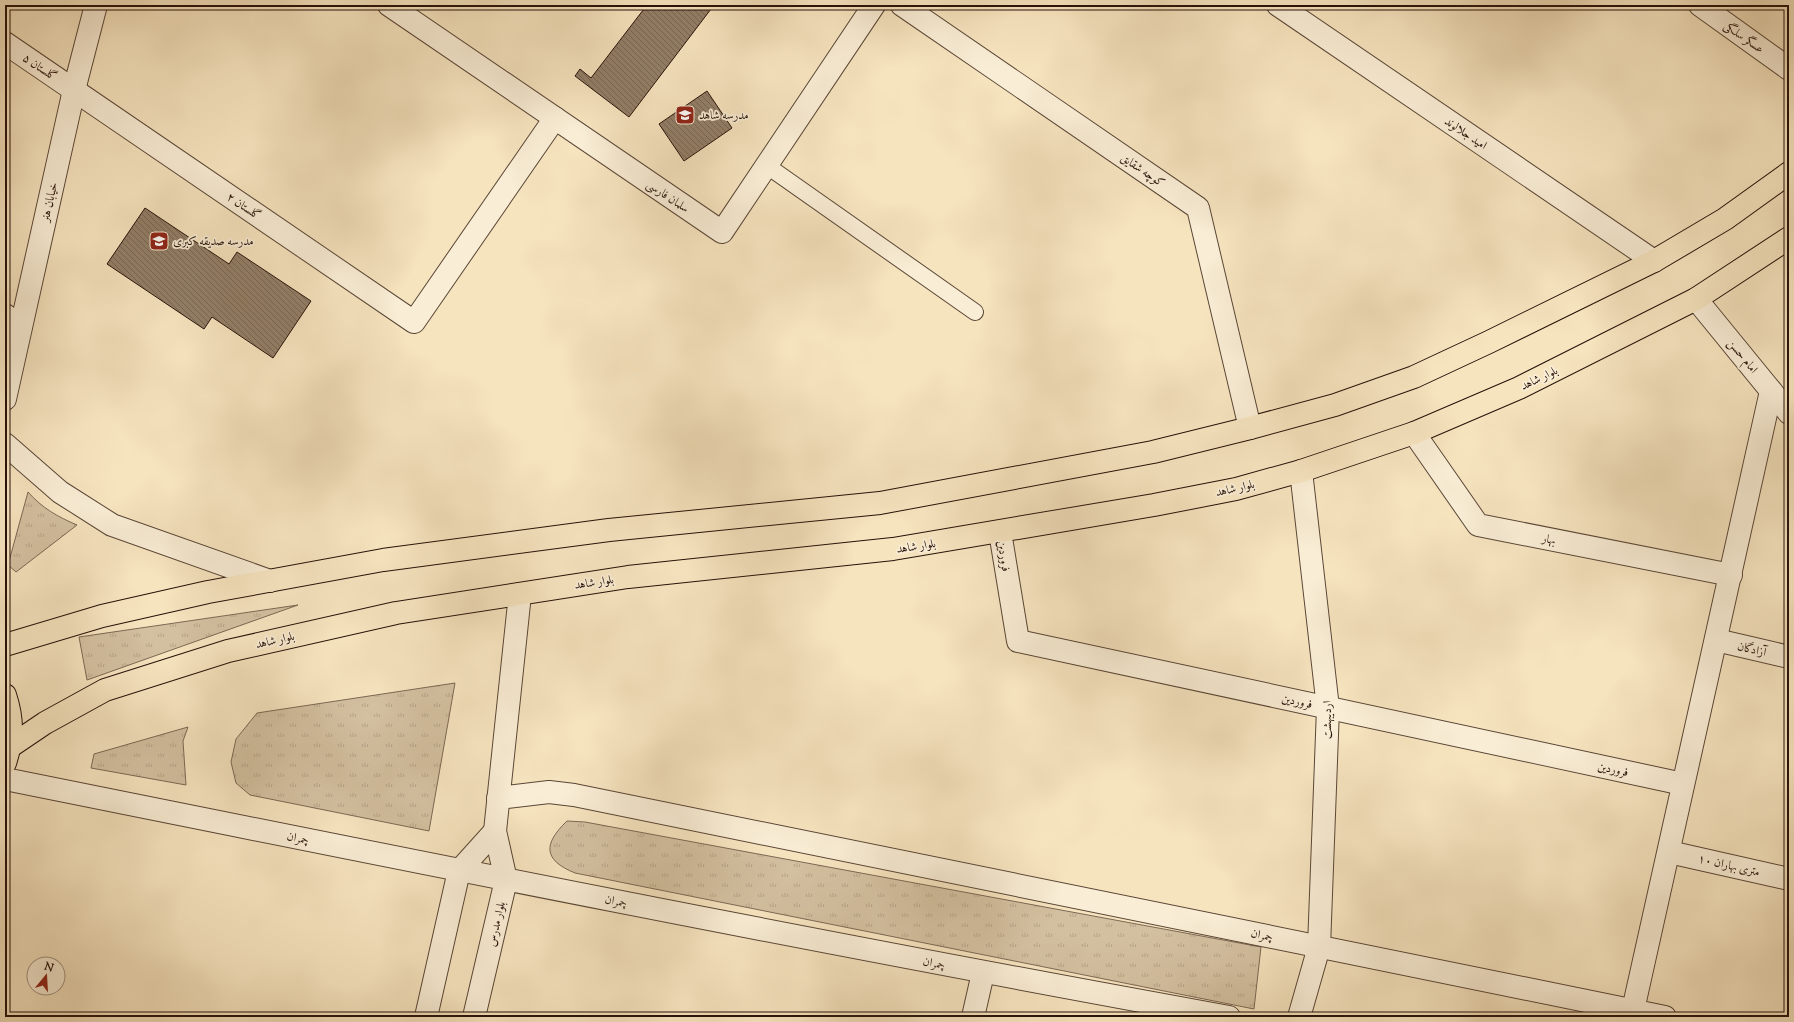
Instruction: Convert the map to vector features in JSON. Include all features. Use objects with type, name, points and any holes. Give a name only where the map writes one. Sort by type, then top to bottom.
[{"type":"main road","points":[[5,645],[102,616],[208,592],[383,560],[609,530],[880,504],[1153,452],[1250,428],[1335,405],[1414,377],[1561,308],[1654,261],[1726,219],[1789,173]]},
{"type":"main road","name":"بلوار شاهد","points":[[8,754],[45,723],[105,690],[228,651],[396,613],[628,577],[893,550],[1236,489],[1301,471],[1414,433],[1519,388],[1696,299],[1789,238]]},
{"type":"main road","points":[[5,695],[11,712],[8,754]]},
{"type":"street","name":"خیابان هنر","points":[[5,399],[13,321],[96,5]]},
{"type":"street","name":"سلمان فارسی","points":[[389,5],[722,232],[874,5]]},
{"type":"street","name":"کوچه شقایق","points":[[902,5],[1198,208],[1250,428]]},
{"type":"street","name":"امید جلالوند","points":[[1278,5],[1654,261]]},
{"type":"street","name":"عسگر سلگی","points":[[1700,5],[1789,68]]},
{"type":"street","name":"گلستان ۵","points":[[5,43],[74,90]]},
{"type":"street","name":"گلستان ۲","points":[[74,90],[414,322],[555,118]]},
{"type":"street","name":"امام حسن","points":[[1696,299],[1789,412]]},
{"type":"street","points":[[1633,1010],[1771,391]]},
{"type":"street","name":"بهار","points":[[1414,433],[1478,525],[1731,574]]},
{"type":"street","points":[[5,444],[60,492],[112,525],[270,581]]},
{"type":"street","name":"اردیبهشت","points":[[1301,471],[1328,708],[1319,947]]},
{"type":"street","name":"فروردین","points":[[1000,532],[1018,642],[1683,784]]},
{"type":"street","name":"بلوار مدرس","points":[[474,1017],[506,880],[495,831],[520,594]]},
{"type":"street","name":"آزادگان","points":[[1716,640],[1789,657]]},
{"type":"street","name":"چمران","points":[[5,778],[459,871],[983,973],[1229,1017]]},
{"type":"street","name":"چمران","points":[[498,798],[549,792],[574,795],[1665,1017]]},
{"type":"street","points":[[426,1017],[459,871],[495,831]]},
{"type":"street","name":"۱۰ متری بهاران","points":[[1669,852],[1789,879]]},
{"type":"street","points":[[1300,1017],[1319,947]]},
{"type":"street","points":[[973,1017],[983,973]]},
{"type":"lane","points":[[766,165],[975,312]]},
{"type":"green space","points":[[28,492],[51,512],[77,525],[16,572],[8,565]]},
{"type":"green space","points":[[298,605],[87,680],[79,637]]},
{"type":"green space","points":[[455,683],[429,831],[250,795],[236,783],[231,762],[236,739],[257,713]]},
{"type":"green space","points":[[188,727],[183,741],[186,785],[91,768],[94,754]]},
{"type":"green space","points":[[567,821],[585,822],[1261,947],[1254,1009],[575,873],[557,863],[552,857],[550,851],[554,837]]},
{"type":"building","points":[[647,5],[714,5],[629,117],[575,76],[580,69],[591,78]]},
{"type":"building","points":[[707,91],[732,128],[684,161],[659,124]]},
{"type":"building","points":[[145,208],[229,264],[237,252],[311,301],[273,358],[212,317],[204,329],[107,264]]},
{"type":"place","name":"مدرسه شاهد","points":[[685,115]]},
{"type":"place","name":"مدرسه صدیقه کبری","points":[[159,241]]}]
